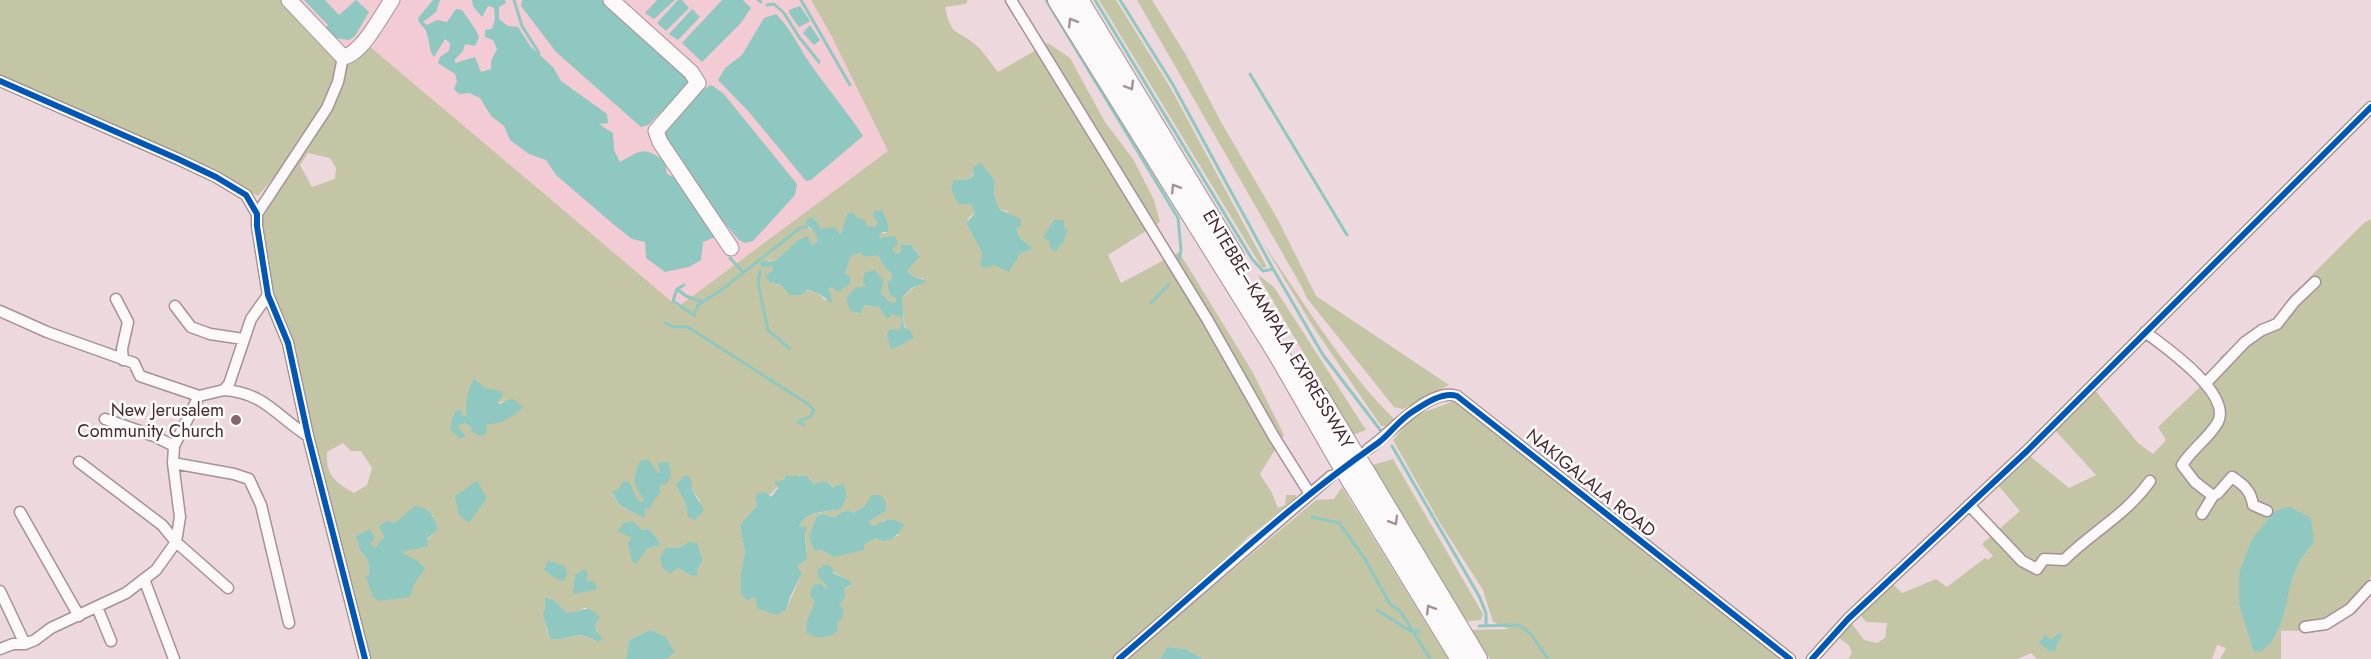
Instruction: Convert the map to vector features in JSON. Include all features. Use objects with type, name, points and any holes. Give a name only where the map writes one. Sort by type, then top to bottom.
[{"type":"highway","points":[[1058,0],[1280,355],[1351,450]]},
{"type":"highway","name":"ENTEBBE–KAMPALA EXPRESSWAY","points":[[1078,0],[1351,450],[1357,475],[1461,659]]},
{"type":"highway","name":"ENTEBBE–KAMPALA EXPRESSWAY","points":[[1357,475],[1477,659]]},
{"type":"street","points":[[289,0],[343,57]]},
{"type":"street","points":[[343,57],[351,55],[360,47],[392,0]]},
{"type":"street","points":[[611,0],[691,72],[698,82],[656,131],[660,142],[731,248]]},
{"type":"street","points":[[1011,0],[1208,319],[1274,437],[1310,494]]},
{"type":"street","points":[[257,214],[327,108],[338,82],[343,57]]},
{"type":"street","points":[[0,81],[216,177],[246,195],[257,214],[268,295],[288,343],[308,436],[365,659]]},
{"type":"street","points":[[1812,659],[1848,619],[2032,446],[2371,107]]},
{"type":"street","points":[[2206,383],[2245,342],[2262,330],[2277,324],[2295,301],[2315,282]]},
{"type":"street","points":[[225,390],[240,357],[243,339],[251,319],[268,295]]},
{"type":"street","points":[[116,299],[128,322],[122,350],[123,360]]},
{"type":"street","points":[[175,306],[191,327],[210,334],[243,339]]},
{"type":"street","points":[[0,311],[134,363],[140,376],[199,396],[225,390],[261,399],[288,424],[308,436]]},
{"type":"street","points":[[2145,332],[2174,353],[2206,383],[2215,398],[2220,416],[2207,437],[2182,465],[2195,482],[2213,496]]},
{"type":"street","name":"NAKIGALALA ROAD","points":[[1351,450],[1390,433],[1410,413],[1442,396],[1450,394],[1457,396],[1790,659]]},
{"type":"street","points":[[0,649],[35,640],[51,628],[126,593],[156,570],[176,542],[180,517],[173,463],[174,446],[199,396]]},
{"type":"street","points":[[105,419],[154,436],[174,446]]},
{"type":"street","points":[[79,462],[162,525],[176,542],[228,588]]},
{"type":"street","points":[[173,463],[234,474],[249,479],[261,505],[289,623]]},
{"type":"street","points":[[1119,659],[1330,476]]},
{"type":"street","points":[[2202,514],[2213,496],[2218,494],[2232,477],[2248,489],[2252,495],[2253,506],[2267,511]]},
{"type":"street","points":[[1968,506],[2022,561],[2037,569],[2044,559],[2064,560],[2098,529],[2130,507],[2150,481]]},
{"type":"street","points":[[20,512],[80,616]]},
{"type":"street","points":[[144,579],[174,659]]},
{"type":"street","points":[[2305,627],[2326,624],[2350,609],[2371,586]]},
{"type":"street","points":[[0,591],[25,644]]},
{"type":"street","points":[[97,608],[111,641]]},
{"type":"shaded area","points":[[294,0],[811,0],[831,35],[888,151],[678,308],[368,45],[357,44],[343,47]]},
{"type":"green space","points":[[0,0],[284,0],[339,59],[327,102],[292,156],[258,196],[204,168],[0,75]]},
{"type":"green space","points":[[811,0],[968,0],[966,4],[945,7],[950,24],[956,32],[980,49],[998,72],[1048,43],[1070,58],[1105,122],[1133,159],[1154,200],[1160,222],[1108,255],[1121,283],[1179,252],[1252,371],[1284,435],[1260,474],[1278,508],[1285,505],[1286,495],[1296,495],[1297,501],[1249,536],[1197,586],[1112,659],[667,659],[675,652],[665,636],[650,630],[629,640],[626,659],[371,659],[335,541],[272,294],[261,223],[272,197],[309,136],[345,63],[368,45],[678,307],[888,151],[831,35]],"holes":[[[308,153],[330,158],[336,168],[335,179],[312,187],[300,165]],[[981,164],[995,181],[994,195],[999,209],[1007,211],[1019,237],[1033,248],[1020,254],[1012,265],[994,265],[982,253],[966,223],[975,213],[972,204],[954,180],[969,179]],[[884,218],[888,224],[888,232],[878,235],[897,254],[901,253],[901,244],[911,245],[920,255],[907,271],[914,277],[925,279],[902,297],[904,337],[897,348],[902,318],[879,307],[865,305],[861,313],[867,286],[895,304],[896,297],[889,294],[887,281],[890,281],[892,274],[883,266],[878,255],[860,253],[851,256],[845,273],[827,289],[826,301],[818,293],[770,283],[772,266],[768,260],[775,261],[798,240],[806,237],[812,245],[818,241],[815,232],[807,227],[837,232],[840,235],[842,228],[866,226],[875,228]],[[504,401],[487,424],[471,427],[466,423],[456,426],[463,416]],[[343,443],[351,451],[361,451],[372,468],[367,485],[354,493],[337,482],[328,467],[327,452]],[[654,467],[657,474],[660,472],[658,494],[643,509],[641,517],[620,505],[611,493],[619,489],[641,503],[645,499]],[[786,475],[794,478],[800,475],[813,484],[826,481],[847,496],[841,509],[807,517],[799,526],[807,527],[805,534],[807,551],[797,566],[802,573],[786,610],[757,601],[741,573],[745,552],[740,525]],[[677,484],[692,490],[700,501],[686,510]],[[864,507],[886,511],[868,522],[874,526],[885,520],[899,535],[885,541],[877,538],[852,551],[833,557],[822,550],[815,551],[810,538],[816,517],[822,514],[835,516],[849,510],[853,513]],[[433,515],[438,530],[423,547],[399,551],[385,601],[369,576],[368,560],[360,550],[357,536],[375,549],[384,537]],[[650,529],[661,545],[647,549],[632,561],[632,538],[642,530]],[[682,547],[699,550],[703,560],[692,576],[678,568],[666,548]],[[833,572],[849,580],[851,586],[844,588],[838,605],[837,623],[807,620],[815,602],[828,588],[819,578]],[[545,597],[554,600],[567,613],[576,613],[586,607],[595,624],[598,642],[584,636],[550,639],[545,614]]]},
{"type":"green space","points":[[1099,0],[1116,0],[1170,87],[1267,267],[1261,266]]},
{"type":"green space","points":[[1137,0],[1152,0],[1186,55],[1221,122],[1277,218],[1316,296],[1449,385],[1403,409],[1394,407],[1306,297]]},
{"type":"green space","points":[[2371,219],[2371,576],[2355,599],[2329,622],[2314,630],[2281,631],[2281,659],[2220,659],[2226,648],[2217,645],[2212,659],[2037,659],[2031,653],[2018,659],[1848,659],[1852,653],[1849,645],[1836,636],[1849,620],[1864,640],[1877,643],[1885,638],[1887,623],[1866,622],[1858,612],[1890,581],[1902,593],[1936,579],[1947,587],[1985,558],[1988,560],[1993,556],[1982,544],[2020,511],[1997,484],[2030,456],[2069,488],[2096,475],[2053,428],[2094,389],[2138,443],[2153,454],[2166,440],[2158,427],[2224,364],[2220,357],[2277,316],[2312,275],[2364,223]],"holes":[[[2314,542],[2296,567],[2286,598],[2253,651],[2239,605],[2239,573]]]},
{"type":"green space","points":[[1261,240],[1340,356],[1394,419],[1389,426],[1381,426],[1312,325]]},
{"type":"green space","points":[[1257,274],[1274,287],[1366,430],[1352,435]]},
{"type":"green space","points":[[1454,401],[1535,461],[1788,659],[1490,659],[1470,630],[1509,629],[1493,622],[1483,590],[1440,523],[1393,440],[1414,416]]},
{"type":"green space","points":[[1393,459],[1483,614],[1481,620],[1460,622],[1372,465]]},
{"type":"green space","points":[[1342,487],[1448,659],[1203,659],[1186,649],[1167,647],[1160,659],[1127,659],[1316,500],[1334,499]]},
{"type":"water","points":[[304,0],[325,0],[339,15],[356,0],[369,12],[355,36],[349,40],[334,38],[325,29],[328,25]]},
{"type":"water","points":[[433,0],[440,0],[436,12],[423,22],[427,25],[437,20],[447,22],[456,9],[462,10],[479,38],[475,46],[465,44],[463,51],[455,59],[455,63],[475,57],[481,72],[491,69],[491,61],[497,49],[493,40],[485,37],[485,30],[492,29],[495,19],[494,8],[488,6],[482,17],[473,6],[472,0],[505,0],[506,3],[499,7],[499,19],[508,26],[518,27],[531,47],[553,67],[561,81],[607,114],[608,123],[599,124],[613,133],[614,150],[620,162],[642,151],[665,161],[667,174],[677,179],[715,237],[703,242],[701,260],[689,267],[665,272],[646,258],[645,242],[632,239],[613,224],[556,175],[546,160],[529,154],[510,140],[504,126],[491,116],[480,98],[469,93],[459,94],[454,89],[457,81],[455,74],[438,63],[440,57],[449,51],[450,43],[445,39],[434,57],[426,31],[418,18]]},
{"type":"water","points":[[522,0],[607,0],[685,73],[688,82],[683,91],[648,125],[641,127],[556,52],[521,6]]},
{"type":"water","points":[[657,0],[675,0],[654,19],[645,13]]},
{"type":"water","points":[[678,0],[682,0],[689,8],[666,31],[657,23]]},
{"type":"water","points":[[722,0],[743,0],[751,8],[741,23],[702,62],[682,43]]},
{"type":"water","points":[[800,6],[809,22],[799,27],[789,10]]},
{"type":"water","points":[[692,9],[700,17],[678,40],[669,34]]},
{"type":"water","points":[[776,14],[789,29],[812,66],[863,136],[811,180],[806,181],[749,112],[718,80],[725,68],[742,55],[764,18]]},
{"type":"water","points":[[810,25],[820,40],[814,45],[803,33]]},
{"type":"water","points":[[711,85],[723,93],[797,184],[795,195],[753,241],[745,243],[739,240],[698,192],[664,137],[664,129],[699,92]]},
{"type":"water","points":[[981,163],[995,181],[994,195],[999,209],[1021,219],[1021,226],[1016,228],[1019,237],[1033,248],[1020,254],[1009,272],[994,265],[985,268],[980,265],[982,253],[966,223],[975,213],[971,204],[958,204],[951,189],[954,180],[969,179],[974,174],[973,167]]},
{"type":"water","points":[[882,210],[888,224],[888,232],[883,232],[879,236],[881,238],[895,236],[898,244],[892,249],[897,254],[901,252],[901,244],[911,245],[920,256],[907,271],[926,282],[912,288],[902,297],[904,328],[910,330],[914,338],[891,349],[887,335],[890,329],[900,330],[902,318],[892,314],[887,319],[879,307],[865,305],[861,313],[850,311],[846,298],[855,288],[866,286],[863,282],[864,273],[875,270],[883,280],[881,293],[891,303],[895,303],[896,298],[889,294],[887,280],[890,281],[892,274],[883,266],[878,255],[865,257],[860,253],[851,256],[845,273],[850,277],[850,284],[838,292],[832,287],[828,289],[832,303],[818,293],[807,290],[801,295],[790,295],[781,285],[770,283],[765,276],[772,271],[772,266],[761,267],[760,262],[775,261],[798,240],[807,236],[812,245],[818,241],[815,233],[805,222],[811,217],[818,223],[820,229],[835,227],[840,235],[848,213],[853,213],[857,218],[865,220],[866,226],[875,227],[878,223],[873,216],[874,211]]},
{"type":"water","points":[[1054,220],[1064,220],[1064,228],[1068,229],[1063,242],[1056,251],[1051,250],[1049,240],[1043,238]]},
{"type":"water","points":[[474,379],[485,388],[501,391],[503,396],[497,402],[500,404],[512,398],[523,407],[506,420],[487,424],[486,434],[480,436],[471,431],[471,427],[466,423],[457,426],[466,436],[460,439],[450,429],[452,418],[457,410],[461,410],[463,416],[467,415],[467,397]]},
{"type":"water","points":[[648,459],[658,473],[660,472],[658,463],[669,462],[671,475],[667,484],[660,485],[660,493],[651,505],[651,509],[645,508],[645,517],[641,517],[620,505],[611,492],[619,489],[623,481],[630,483],[638,501],[642,502],[644,499],[637,489],[635,476],[640,461]]},
{"type":"water","points":[[686,475],[692,480],[692,490],[704,510],[695,520],[688,517],[686,505],[676,484]]},
{"type":"water","points":[[786,475],[807,476],[813,484],[826,481],[833,487],[844,484],[847,496],[841,509],[812,514],[799,526],[807,527],[805,534],[807,559],[797,566],[802,573],[786,610],[776,615],[757,608],[755,597],[747,600],[741,594],[741,573],[745,552],[740,525],[757,506],[755,498],[758,493],[765,492],[771,497],[778,488],[774,482],[783,480]]},
{"type":"water","points":[[477,481],[487,498],[469,523],[459,515],[455,496]]},
{"type":"water","points":[[872,495],[881,495],[886,502],[886,511],[868,522],[874,526],[889,520],[900,522],[904,525],[896,536],[885,541],[876,538],[864,545],[864,550],[833,557],[822,550],[815,551],[810,538],[816,517],[822,514],[835,516],[849,510],[853,513],[864,507]]},
{"type":"water","points":[[415,506],[431,514],[438,530],[427,539],[428,546],[401,552],[418,561],[425,569],[414,584],[410,597],[379,601],[373,597],[366,577],[369,575],[368,560],[360,550],[356,536],[370,529],[375,538],[370,544],[375,548],[384,537],[379,527],[386,521],[395,523]]},
{"type":"water","points":[[2290,507],[2311,518],[2314,542],[2296,569],[2284,614],[2275,636],[2260,652],[2253,651],[2239,605],[2239,573],[2252,539],[2275,511]]},
{"type":"water","points":[[633,521],[642,530],[650,529],[661,545],[647,549],[636,564],[632,561],[628,543],[632,538],[617,531],[624,523]]},
{"type":"water","points":[[688,542],[698,543],[703,560],[697,570],[697,575],[692,576],[678,568],[670,573],[665,570],[660,556],[666,548],[682,547]]},
{"type":"water","points":[[548,561],[565,566],[567,575],[564,581],[558,580],[544,570]]},
{"type":"water","points":[[826,564],[833,568],[833,573],[849,580],[852,585],[844,588],[845,597],[839,605],[844,609],[842,619],[837,623],[838,630],[827,637],[818,637],[806,632],[807,620],[815,602],[810,596],[812,586],[821,583],[825,589],[828,588],[819,578],[817,570]]},
{"type":"water","points":[[584,569],[588,573],[586,581],[593,581],[597,587],[596,590],[573,594],[575,575]]},
{"type":"water","points":[[545,597],[554,600],[567,613],[584,609],[591,610],[600,617],[595,624],[596,631],[603,638],[598,642],[579,635],[550,639],[543,615]]},
{"type":"water","points":[[650,630],[665,636],[675,652],[667,659],[626,659],[629,640]]},
{"type":"water","points":[[2059,633],[2062,635],[2056,651],[2051,652],[2039,643],[2045,635],[2051,640]]},
{"type":"water","points":[[1167,647],[1186,649],[1203,659],[1160,659]]},
{"type":"waterway","points":[[514,0],[522,26],[539,53]]},
{"type":"waterway","points":[[801,0],[850,85]]},
{"type":"waterway","points":[[1046,0],[1178,218],[1181,250],[1179,260]]},
{"type":"waterway","points":[[1095,0],[1252,259],[1263,271],[1273,269]]},
{"type":"waterway","points":[[1120,0],[1172,83],[1272,267],[1323,355],[1381,431]]},
{"type":"waterway","points":[[767,5],[774,4],[784,13],[819,62]]},
{"type":"waterway","points":[[1250,74],[1347,235]]},
{"type":"waterway","points":[[677,289],[673,301],[694,315],[698,305],[720,291],[800,228],[807,227]]},
{"type":"waterway","points":[[730,258],[743,272]]},
{"type":"waterway","points":[[760,271],[758,283],[768,330],[789,348]]},
{"type":"waterway","points":[[1151,303],[1169,284]]},
{"type":"waterway","points":[[684,285],[677,289],[686,296],[702,302]]},
{"type":"waterway","points":[[665,323],[674,327],[688,327],[808,404],[814,410],[811,416],[798,422],[804,425]]},
{"type":"waterway","points":[[1392,446],[1479,596],[1486,613],[1486,626]]},
{"type":"waterway","points":[[1312,517],[1339,523],[1365,559],[1390,604],[1401,612],[1430,659]]},
{"type":"waterway","points":[[1377,610],[1412,632],[1420,631]]},
{"type":"waterway","points":[[1479,626],[1519,625],[1531,634],[1548,659]]},
{"type":"cycle path","points":[[0,81],[178,159],[216,177],[246,195],[257,214],[268,295],[288,343],[308,436],[365,659]]},
{"type":"cycle path","points":[[1812,659],[1848,619],[2027,451],[2371,107]]},
{"type":"cycle path","points":[[1119,659],[1278,520],[1378,443],[1407,415],[1422,405],[1446,395],[1457,396],[1790,659]]},
{"type":"place","name":"New Jerusalem Community Church","points":[[236,420]]}]
